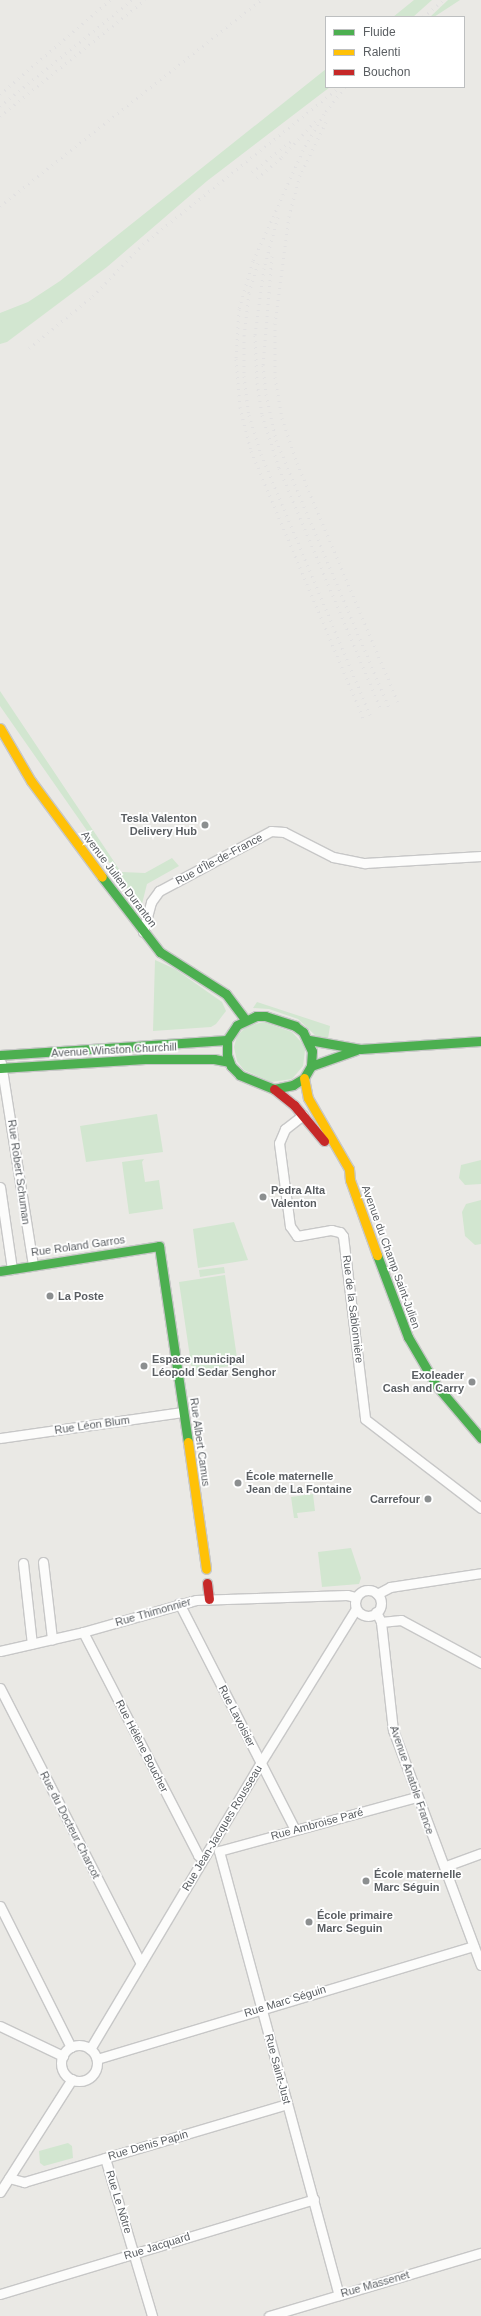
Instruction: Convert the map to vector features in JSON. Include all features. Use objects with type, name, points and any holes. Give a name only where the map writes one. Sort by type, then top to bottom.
[{"type":"main road","name":"Avenue Julien Duranton","points":[[0,728],[31,781],[143,932],[160,952],[226,994],[245,1019]]},
{"type":"main road","points":[[310,1040],[311,1066],[304,1078],[283,1088],[274,1089],[240,1075],[229,1062],[226,1048],[227,1040],[237,1025],[245,1019],[265,1016],[295,1026],[310,1040],[360,1049],[481,1041]]},
{"type":"main road","name":"Avenue Winston Churchill","points":[[0,1056],[227,1040]]},
{"type":"main road","points":[[311,1066],[360,1049]]},
{"type":"main road","name":"Avenue Winston Churchill","points":[[1,1068],[145,1059],[214,1059],[229,1062]]},
{"type":"main road","name":"Avenue du Champ Saint-Julien","points":[[304,1078],[308,1098],[319,1121],[338,1148],[349,1169],[350,1180]]},
{"type":"main road","name":"Avenue du Champ Saint-Julien","points":[[274,1089],[303,1115],[329,1148],[350,1180],[408,1337],[436,1385],[481,1438]]},
{"type":"main road","name":"Rue Roland Garros","points":[[0,1271],[159,1246]]},
{"type":"main road","name":"Rue Albert Camus","points":[[159,1246],[206,1569]]},
{"type":"main road","points":[[208,1583],[209,1599]]},
{"type":"street","name":"Rue d'Île-de-France","points":[[143,932],[151,902],[159,891],[271,831],[284,832],[333,857],[365,862],[481,856]]},
{"type":"street","name":"Rue Robert Schuman","points":[[0,1056],[33,1265]]},
{"type":"street","name":"Rue de la Sablonnière","points":[[303,1115],[285,1129],[279,1143],[290,1226],[297,1236],[331,1230],[340,1232],[344,1236],[365,1418],[481,1508]]},
{"type":"street","name":"Rue Robert Schuman","points":[[0,1187],[12,1269]]},
{"type":"street","name":"Rue Léon Blum","points":[[0,1438],[183,1410]]},
{"type":"street","points":[[43,1562],[52,1639]]},
{"type":"street","points":[[23,1563],[32,1644]]},
{"type":"street","points":[[377,1594],[390,1587],[481,1573]]},
{"type":"street","points":[[370,1590],[377,1594],[380,1602],[376,1612],[365,1615],[356,1609],[356,1597],[363,1591],[370,1590]]},
{"type":"street","name":"Rue Thimonnier","points":[[0,1651],[83,1632],[179,1603],[209,1599],[356,1597]]},
{"type":"street","name":"Rue Lavoisier","points":[[179,1603],[295,1830]]},
{"type":"street","name":"Rue Jean-Jacques Rousseau","points":[[90,2048],[203,1859],[215,1849],[261,1762],[356,1609]]},
{"type":"street","name":"Avenue Anatole France","points":[[376,1612],[381,1622],[393,1730],[429,1833],[449,1865],[481,1965]]},
{"type":"street","points":[[381,1622],[401,1620],[481,1663]]},
{"type":"street","name":"Rue Hélène Boucher","points":[[83,1632],[198,1855],[203,1859]]},
{"type":"street","name":"Rue du Docteur Charcot","points":[[0,1688],[141,1963]]},
{"type":"street","name":"Rue Ambroise Paré","points":[[215,1849],[295,1830],[416,1797]]},
{"type":"street","name":"Rue Saint-Just","points":[[215,1849],[261,2008],[339,2295]]},
{"type":"street","points":[[449,1865],[481,1853]]},
{"type":"street","points":[[0,1906],[71,2047]]},
{"type":"street","name":"Rue Marc Séguin","points":[[97,2059],[261,2008],[474,1946]]},
{"type":"street","points":[[0,2026],[63,2056]]},
{"type":"street","points":[[81,2045],[90,2048],[97,2059],[96,2070],[88,2078],[72,2079],[64,2072],[63,2056],[71,2047],[81,2045]]},
{"type":"street","points":[[0,2192],[72,2079]]},
{"type":"street","name":"Rue Denis Papin","points":[[9,2178],[24,2182],[287,2104]]},
{"type":"street","name":"Rue Le Nôtre","points":[[105,2158],[152,2316]]},
{"type":"street","name":"Rue Jacquard","points":[[0,2294],[314,2199]]},
{"type":"street","name":"Rue Massenet","points":[[269,2316],[481,2253]]},
{"type":"green space","points":[[414,0],[432,0],[414,16],[394,16]]},
{"type":"green space","points":[[448,0],[460,0],[436,16],[431,16]]},
{"type":"green space","points":[[325,70],[325,88],[329,88],[207,181],[107,267],[7,342],[0,344],[0,313],[28,302],[60,281]]},
{"type":"green space","points":[[0,691],[121,872],[145,873],[172,858],[179,866],[147,884],[141,908],[0,706]]},
{"type":"green space","points":[[155,960],[175,969],[222,1002],[226,1011],[216,1024],[211,1027],[153,1031]]},
{"type":"green space","points":[[257,1002],[330,1026],[328,1039],[316,1036],[298,1019],[269,1009],[253,1008]]},
{"type":"green space","points":[[264,1022],[292,1032],[302,1043],[305,1050],[303,1066],[292,1079],[271,1082],[244,1070],[237,1061],[234,1047],[237,1036],[247,1026]]},
{"type":"green space","points":[[157,1114],[163,1152],[86,1162],[80,1126]]},
{"type":"green space","points":[[144,1159],[142,1162],[145,1182],[159,1180],[163,1209],[129,1214],[122,1162]]},
{"type":"green space","points":[[481,1160],[481,1184],[465,1185],[459,1178],[461,1165]]},
{"type":"green space","points":[[481,1200],[481,1244],[475,1245],[465,1236],[462,1212],[466,1204]]},
{"type":"green space","points":[[234,1222],[248,1260],[198,1268],[193,1229]]},
{"type":"green space","points":[[224,1267],[225,1273],[200,1277],[199,1270]]},
{"type":"green space","points":[[225,1275],[238,1365],[192,1371],[179,1282]]},
{"type":"green space","points":[[313,1494],[315,1511],[297,1513],[298,1518],[294,1518],[291,1497]]},
{"type":"green space","points":[[351,1548],[361,1578],[359,1584],[322,1587],[318,1552]]},
{"type":"green space","points":[[68,2143],[72,2146],[73,2158],[44,2166],[40,2163],[39,2151]]},
{"type":"railway","points":[[0,94],[110,0]]},
{"type":"railway","points":[[0,106],[132,0]]},
{"type":"railway","points":[[0,116],[145,0]]},
{"type":"railway","points":[[0,206],[261,0]]},
{"type":"railway","points":[[424,16],[443,0]]},
{"type":"railway","points":[[29,348],[93,296],[143,244],[339,88]]},
{"type":"railway","points":[[344,88],[324,114],[303,150],[253,261],[239,309],[236,359],[240,407],[251,451],[363,718]]},
{"type":"railway","points":[[257,178],[282,157],[316,120]]},
{"type":"railway","points":[[326,122],[300,175],[289,216],[275,324],[275,377],[282,418],[297,463],[398,702]]},
{"type":"railway","points":[[252,172],[291,141]]},
{"type":"railway","points":[[278,217],[264,268],[255,335],[257,383],[262,415],[279,468],[381,710]]},
{"type":"railway","points":[[272,256],[263,365],[266,394],[276,440],[389,707]]},
{"type":"railway","points":[[258,263],[249,293],[244,336],[244,376],[249,415],[261,454],[370,715]]},
{"type":"traffic: fast","points":[[102,877],[160,952],[226,994],[245,1019]]},
{"type":"traffic: fast","points":[[256,1016],[265,1016],[295,1026],[303,1032],[312,1051],[311,1066],[304,1078],[293,1085],[274,1089],[240,1075],[231,1066],[227,1055],[227,1040],[237,1025],[256,1016]]},
{"type":"traffic: fast","points":[[0,1055],[227,1040]]},
{"type":"traffic: fast","points":[[309,1040],[360,1049],[481,1041]]},
{"type":"traffic: fast","points":[[311,1066],[356,1050]]},
{"type":"traffic: fast","points":[[0,1068],[145,1059],[214,1059],[229,1062]]},
{"type":"traffic: fast","points":[[0,1271],[159,1246],[188,1442]]},
{"type":"traffic: fast","points":[[377,1255],[408,1337],[436,1385],[481,1438]]},
{"type":"traffic: slow","points":[[0,728],[31,781],[102,877]]},
{"type":"traffic: slow","points":[[304,1078],[308,1098],[349,1169],[350,1180],[377,1255]]},
{"type":"traffic: slow","points":[[188,1442],[206,1569]]},
{"type":"traffic: jam","points":[[274,1089],[294,1105],[324,1141]]},
{"type":"traffic: jam","points":[[207,1583],[209,1599]]},
{"type":"place","name":"Tesla Valenton Delivery Hub","points":[[205,825]]},
{"type":"place","name":"Pedra Alta Valenton","points":[[263,1197]]},
{"type":"place","name":"La Poste","points":[[50,1296]]},
{"type":"place","name":"Espace municipal Léopold Sedar Senghor","points":[[144,1366]]},
{"type":"place","name":"Exoleader Cash and Carry","points":[[472,1382]]},
{"type":"place","name":"École maternelle Jean de La Fontaine","points":[[238,1483]]},
{"type":"place","name":"Carrefour","points":[[428,1499]]},
{"type":"place","name":"École maternelle Marc Séguin","points":[[366,1881]]},
{"type":"place","name":"École primaire Marc Seguin","points":[[309,1922]]}]
